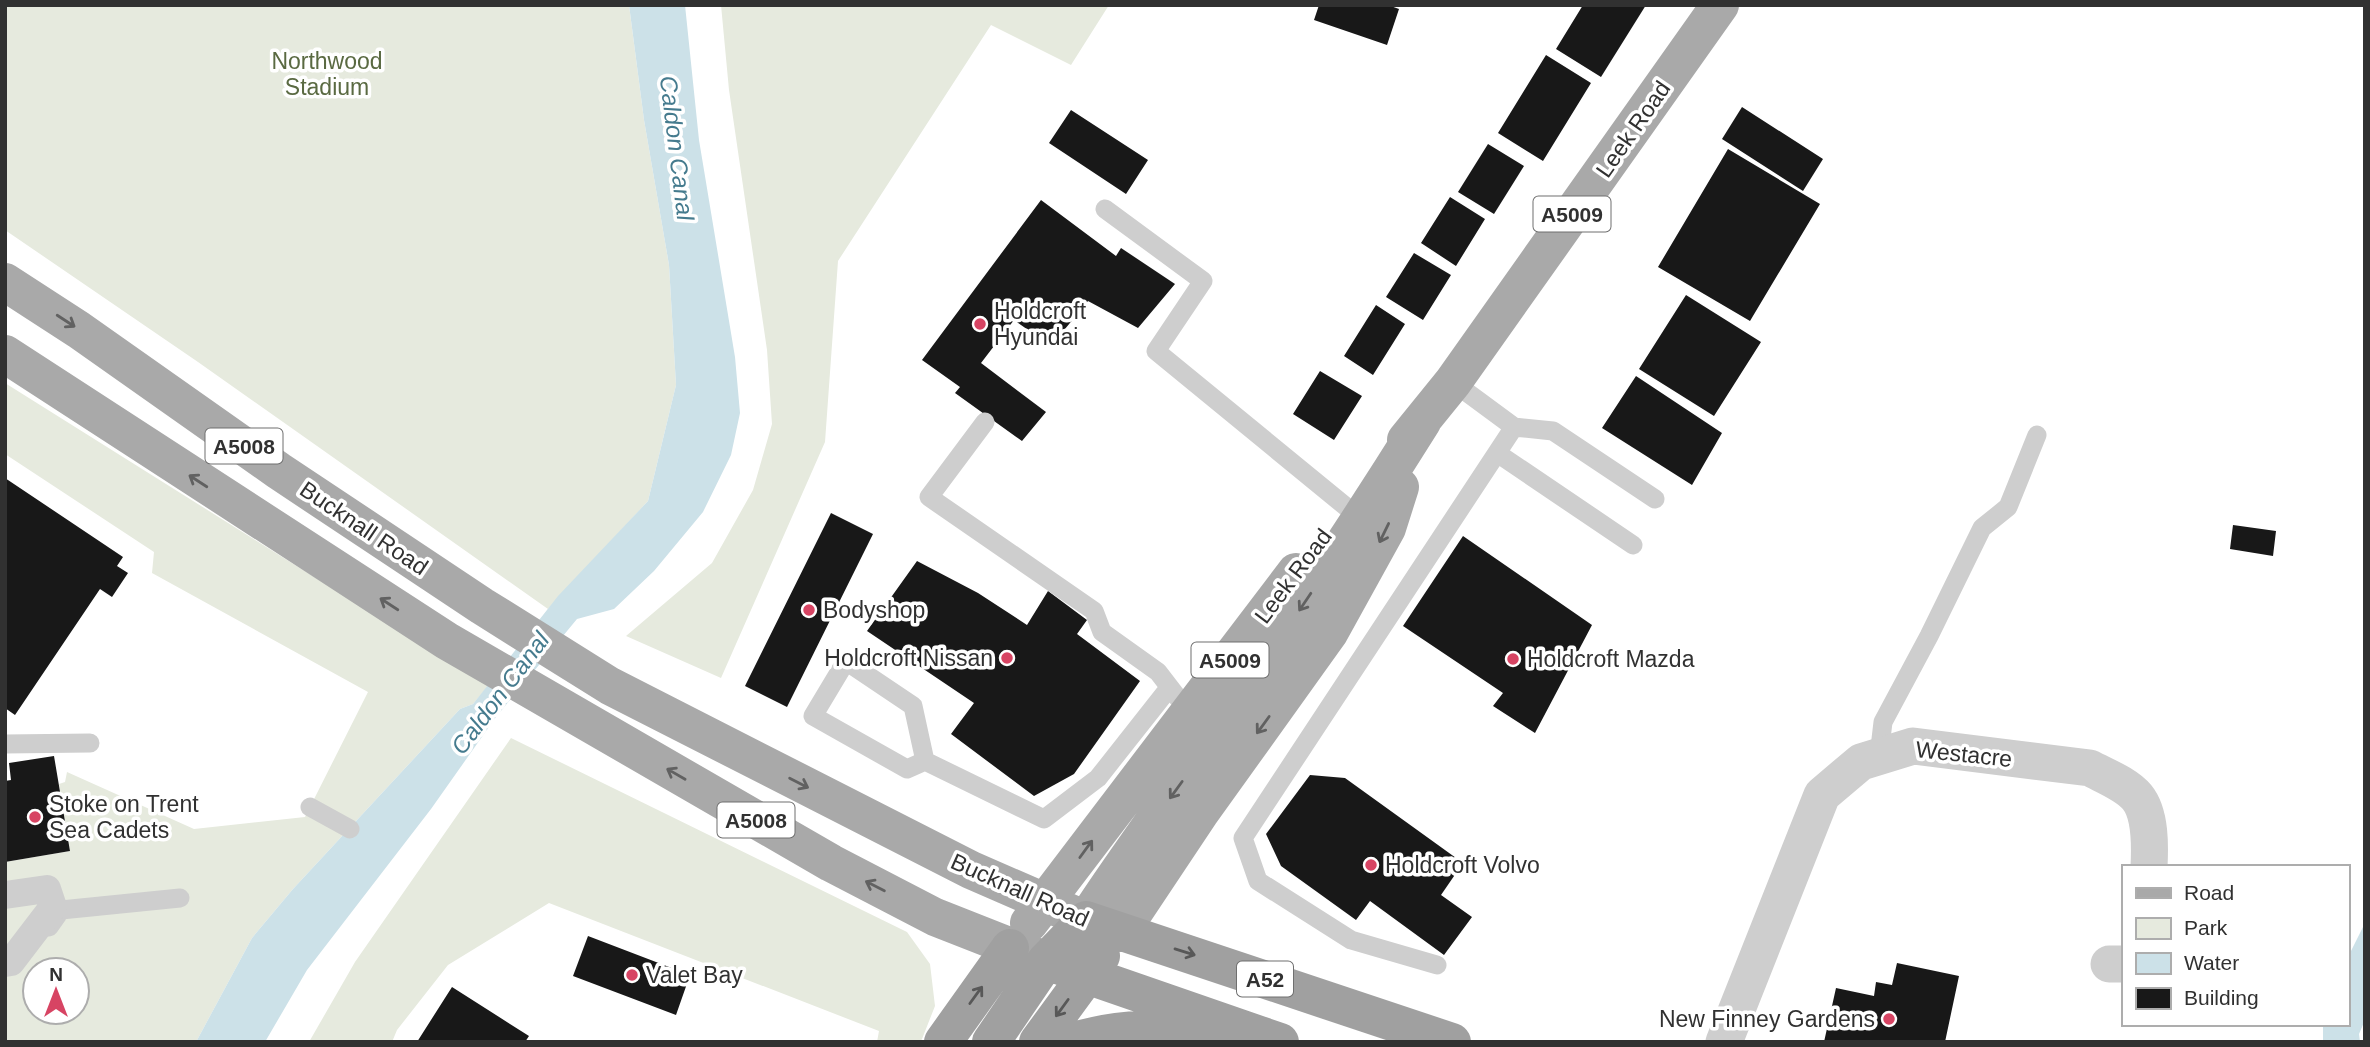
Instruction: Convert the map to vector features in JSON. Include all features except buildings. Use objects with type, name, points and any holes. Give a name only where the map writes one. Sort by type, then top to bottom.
[{"type":"highway","name":"Leek Road","points":[[991,1042],[1046,961],[1103,926]]},
{"type":"highway","points":[[1038,1042],[1087,974],[1103,926]]},
{"type":"highway","name":"Bucknall Road","points":[[1103,926],[1452,1042]]},
{"type":"highway","points":[[943,1042],[1010,948]]},
{"type":"highway","points":[[1046,961],[1279,1042]]},
{"type":"highway","points":[[1072,1042],[1111,1031],[1149,1028],[1279,1042]]},
{"type":"main road","name":"Leek Road","points":[[1010,948],[1044,903],[1180,699],[1354,513],[1454,382],[1720,5]]},
{"type":"main road","name":"Bucknall Road","points":[[5,282],[79,330],[279,471],[482,606],[610,686],[959,864],[1044,903],[1103,926]]},
{"type":"main road","name":"A5008","points":[[5,354],[447,641],[831,863],[935,917],[1046,961]]},
{"type":"main road","name":"Leek Road","points":[[1103,926],[1200,813],[1329,633],[1387,528],[1422,422]]},
{"type":"main road","name":"A5009","points":[[1103,926],[1124,861],[1208,745],[1354,513]]},
{"type":"street","name":"Westacre","points":[[1724,1042],[1822,795],[1861,762],[1913,746],[2090,768],[2138,798],[2151,832],[2149,865]]},
{"type":"street","points":[[5,895],[47,888],[53,907],[12,962],[5,963]]},
{"type":"lane","points":[[1105,209],[1203,281],[1156,351],[1354,513]]},
{"type":"lane","points":[[1454,382],[1514,427],[1553,431],[1655,499]]},
{"type":"lane","points":[[985,422],[929,497],[1094,611],[1102,632],[1158,672],[1180,699],[1208,745]]},
{"type":"lane","points":[[1437,965],[1351,940],[1258,881],[1243,838],[1514,427]]},
{"type":"lane","points":[[1879,756],[1883,722],[1982,528],[2008,507],[2037,435]]},
{"type":"lane","points":[[1497,453],[1633,545]]},
{"type":"lane","points":[[925,761],[913,706],[846,661],[813,716],[907,769],[925,761],[1044,819],[1098,778],[1180,699]]},
{"type":"lane","points":[[5,744],[90,743]]},
{"type":"lane","points":[[310,807],[351,829]]},
{"type":"lane","points":[[5,977],[10,977],[61,910],[180,898]]},
{"type":"green space","name":"Northwood Stadium","points":[[5,5],[629,5],[644,120],[669,265],[676,385],[648,501],[548,609],[198,362],[5,230]]},
{"type":"green space","points":[[721,5],[1109,5],[1071,65],[991,25],[838,261],[825,442],[721,678],[626,636],[712,563],[753,490],[772,424],[767,350],[729,90]]},
{"type":"green space","points":[[5,383],[488,686],[473,704],[460,709],[293,889],[252,938],[196,1042],[5,1042],[5,862],[70,851],[59,784],[65,782],[67,772],[194,829],[305,817],[368,692],[152,573],[154,552],[5,454]]},
{"type":"green space","points":[[511,738],[907,932],[930,964],[935,1006],[920,1042],[877,1042],[879,1031],[549,903],[448,965],[397,1030],[392,1042],[309,1042],[355,962]]},
{"type":"water","name":"Caldon Canal","points":[[629,5],[685,5],[699,140],[735,357],[740,413],[731,455],[703,512],[654,571],[614,609],[577,619],[496,717],[431,809],[307,970],[265,1042],[196,1042],[252,938],[293,889],[460,709],[473,704],[558,596],[648,501],[676,385],[669,265],[644,120]]},
{"type":"water","points":[[2365,923],[2365,1020],[2359,1034],[2360,1042],[2323,1042],[2323,1026],[2349,1026],[2349,955]]},
{"type":"place","name":"Holdcroft Hyundai","points":[[980,324]]},
{"type":"place","name":"Bodyshop","points":[[809,610]]},
{"type":"place","name":"Holdcroft Nissan","points":[[1007,658]]},
{"type":"place","name":"Holdcroft Mazda","points":[[1513,659]]},
{"type":"place","name":"Stoke on Trent Sea Cadets","points":[[35,817]]},
{"type":"place","name":"Holdcroft Volvo","points":[[1371,865]]},
{"type":"place","name":"Valet Bay","points":[[632,975]]},
{"type":"place","name":"New Finney Gardens","points":[[1889,1019]]}]
